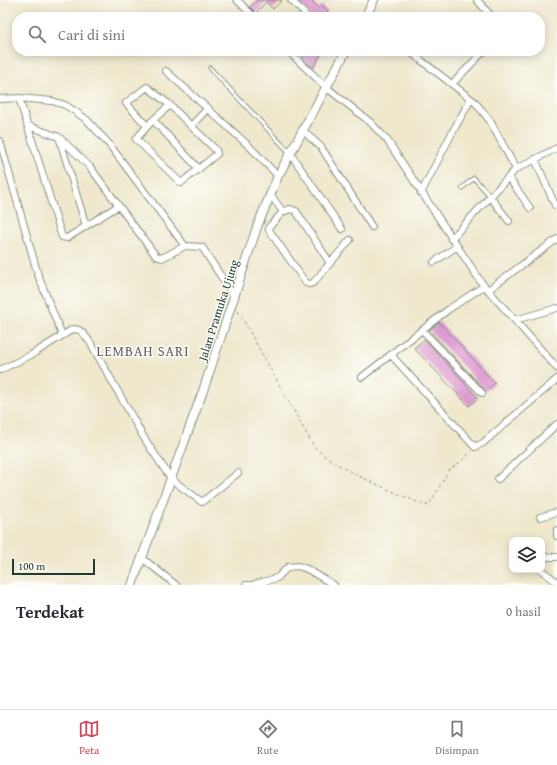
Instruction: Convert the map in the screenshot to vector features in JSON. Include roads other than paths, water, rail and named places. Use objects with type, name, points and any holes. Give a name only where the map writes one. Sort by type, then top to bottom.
[{"type":"street","points":[[236,0],[249,12]]},
{"type":"street","points":[[291,0],[303,12]]},
{"type":"street","points":[[368,12],[374,0]]},
{"type":"street","points":[[477,0],[488,12]]},
{"type":"street","points":[[295,56],[326,87],[370,122],[387,140],[451,240],[486,288],[557,368]]},
{"type":"street","name":"Jalan Pramuka Ujung","points":[[132,585],[234,301],[255,232],[270,194],[302,130],[343,56]]},
{"type":"street","points":[[416,56],[472,99],[488,118],[516,169]]},
{"type":"street","points":[[453,83],[479,56]]},
{"type":"street","points":[[166,71],[249,146],[278,176]]},
{"type":"street","points":[[147,126],[127,106],[127,101],[147,88],[170,106],[217,152],[217,154],[183,182],[179,182],[137,141],[138,135],[170,106]]},
{"type":"street","points":[[0,99],[19,98],[65,105],[87,120],[120,158],[185,246]]},
{"type":"street","points":[[19,98],[29,126],[62,237],[67,238],[118,206]]},
{"type":"street","points":[[421,193],[453,131],[472,99]]},
{"type":"street","points":[[191,126],[208,108]]},
{"type":"street","points":[[153,120],[199,169]]},
{"type":"street","points":[[29,126],[59,136],[90,167],[156,256],[162,258],[185,246],[202,247],[234,301]]},
{"type":"street","points":[[302,130],[321,147],[372,227]]},
{"type":"street","points":[[59,136],[86,226]]},
{"type":"street","points":[[0,142],[38,275],[62,335]]},
{"type":"street","points":[[451,240],[516,169],[557,148]]},
{"type":"street","points":[[290,153],[342,229]]},
{"type":"street","points":[[535,159],[555,205]]},
{"type":"street","points":[[509,178],[530,208]]},
{"type":"street","points":[[270,194],[283,212]]},
{"type":"street","points":[[491,198],[509,221]]},
{"type":"street","points":[[330,263],[296,211],[290,209],[283,212],[269,227],[269,230],[306,283],[310,284],[313,283],[350,240]]},
{"type":"street","points":[[362,377],[422,330],[557,239]]},
{"type":"street","points":[[434,262],[456,247]]},
{"type":"street","points":[[515,320],[557,308]]},
{"type":"street","points":[[0,370],[31,355],[62,335],[77,328],[90,342],[144,438],[171,479],[202,502],[238,473]]},
{"type":"street","points":[[422,330],[482,394]]},
{"type":"street","points":[[393,353],[392,356],[475,447],[483,443],[557,378]]},
{"type":"street","points":[[498,479],[557,424]]},
{"type":"street","points":[[540,517],[557,512]]},
{"type":"street","points":[[557,530],[557,536]]},
{"type":"street","points":[[545,558],[557,557]]},
{"type":"street","points":[[142,558],[176,585]]},
{"type":"street","points":[[246,585],[255,585],[277,578],[288,567],[298,566],[307,569],[334,585]]},
{"type":"street","points":[[545,573],[556,581]]},
{"type":"lane","points":[[210,68],[290,153]]},
{"type":"lane","points":[[462,188],[474,178],[491,198]]},
{"type":"district","name":"LEMBAH SARI","points":[[143,351]]}]
